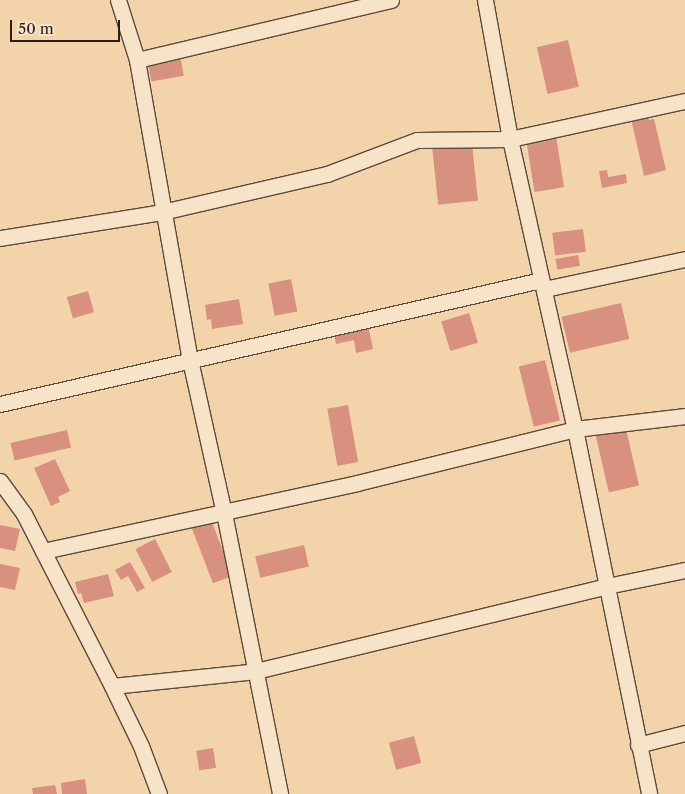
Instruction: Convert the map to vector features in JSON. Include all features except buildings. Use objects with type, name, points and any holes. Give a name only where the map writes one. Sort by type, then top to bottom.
[{"type":"street","points":[[118,0],[137,60],[162,212],[190,360],[224,513],[280,794]]},
{"type":"street","points":[[137,60],[391,0]]},
{"type":"street","points":[[485,0],[510,139],[575,429],[649,794]]},
{"type":"street","points":[[0,238],[162,212],[327,174],[417,140],[510,139],[685,101]]},
{"type":"street","points":[[0,404],[190,360],[543,284],[685,258]]},
{"type":"street","points":[[43,551],[224,513],[575,429],[685,416]]},
{"type":"street","points":[[0,481],[24,514],[112,686],[141,746],[159,794]]},
{"type":"street","points":[[112,686],[256,670],[607,586],[685,570]]},
{"type":"street","points":[[638,745],[685,733]]}]
